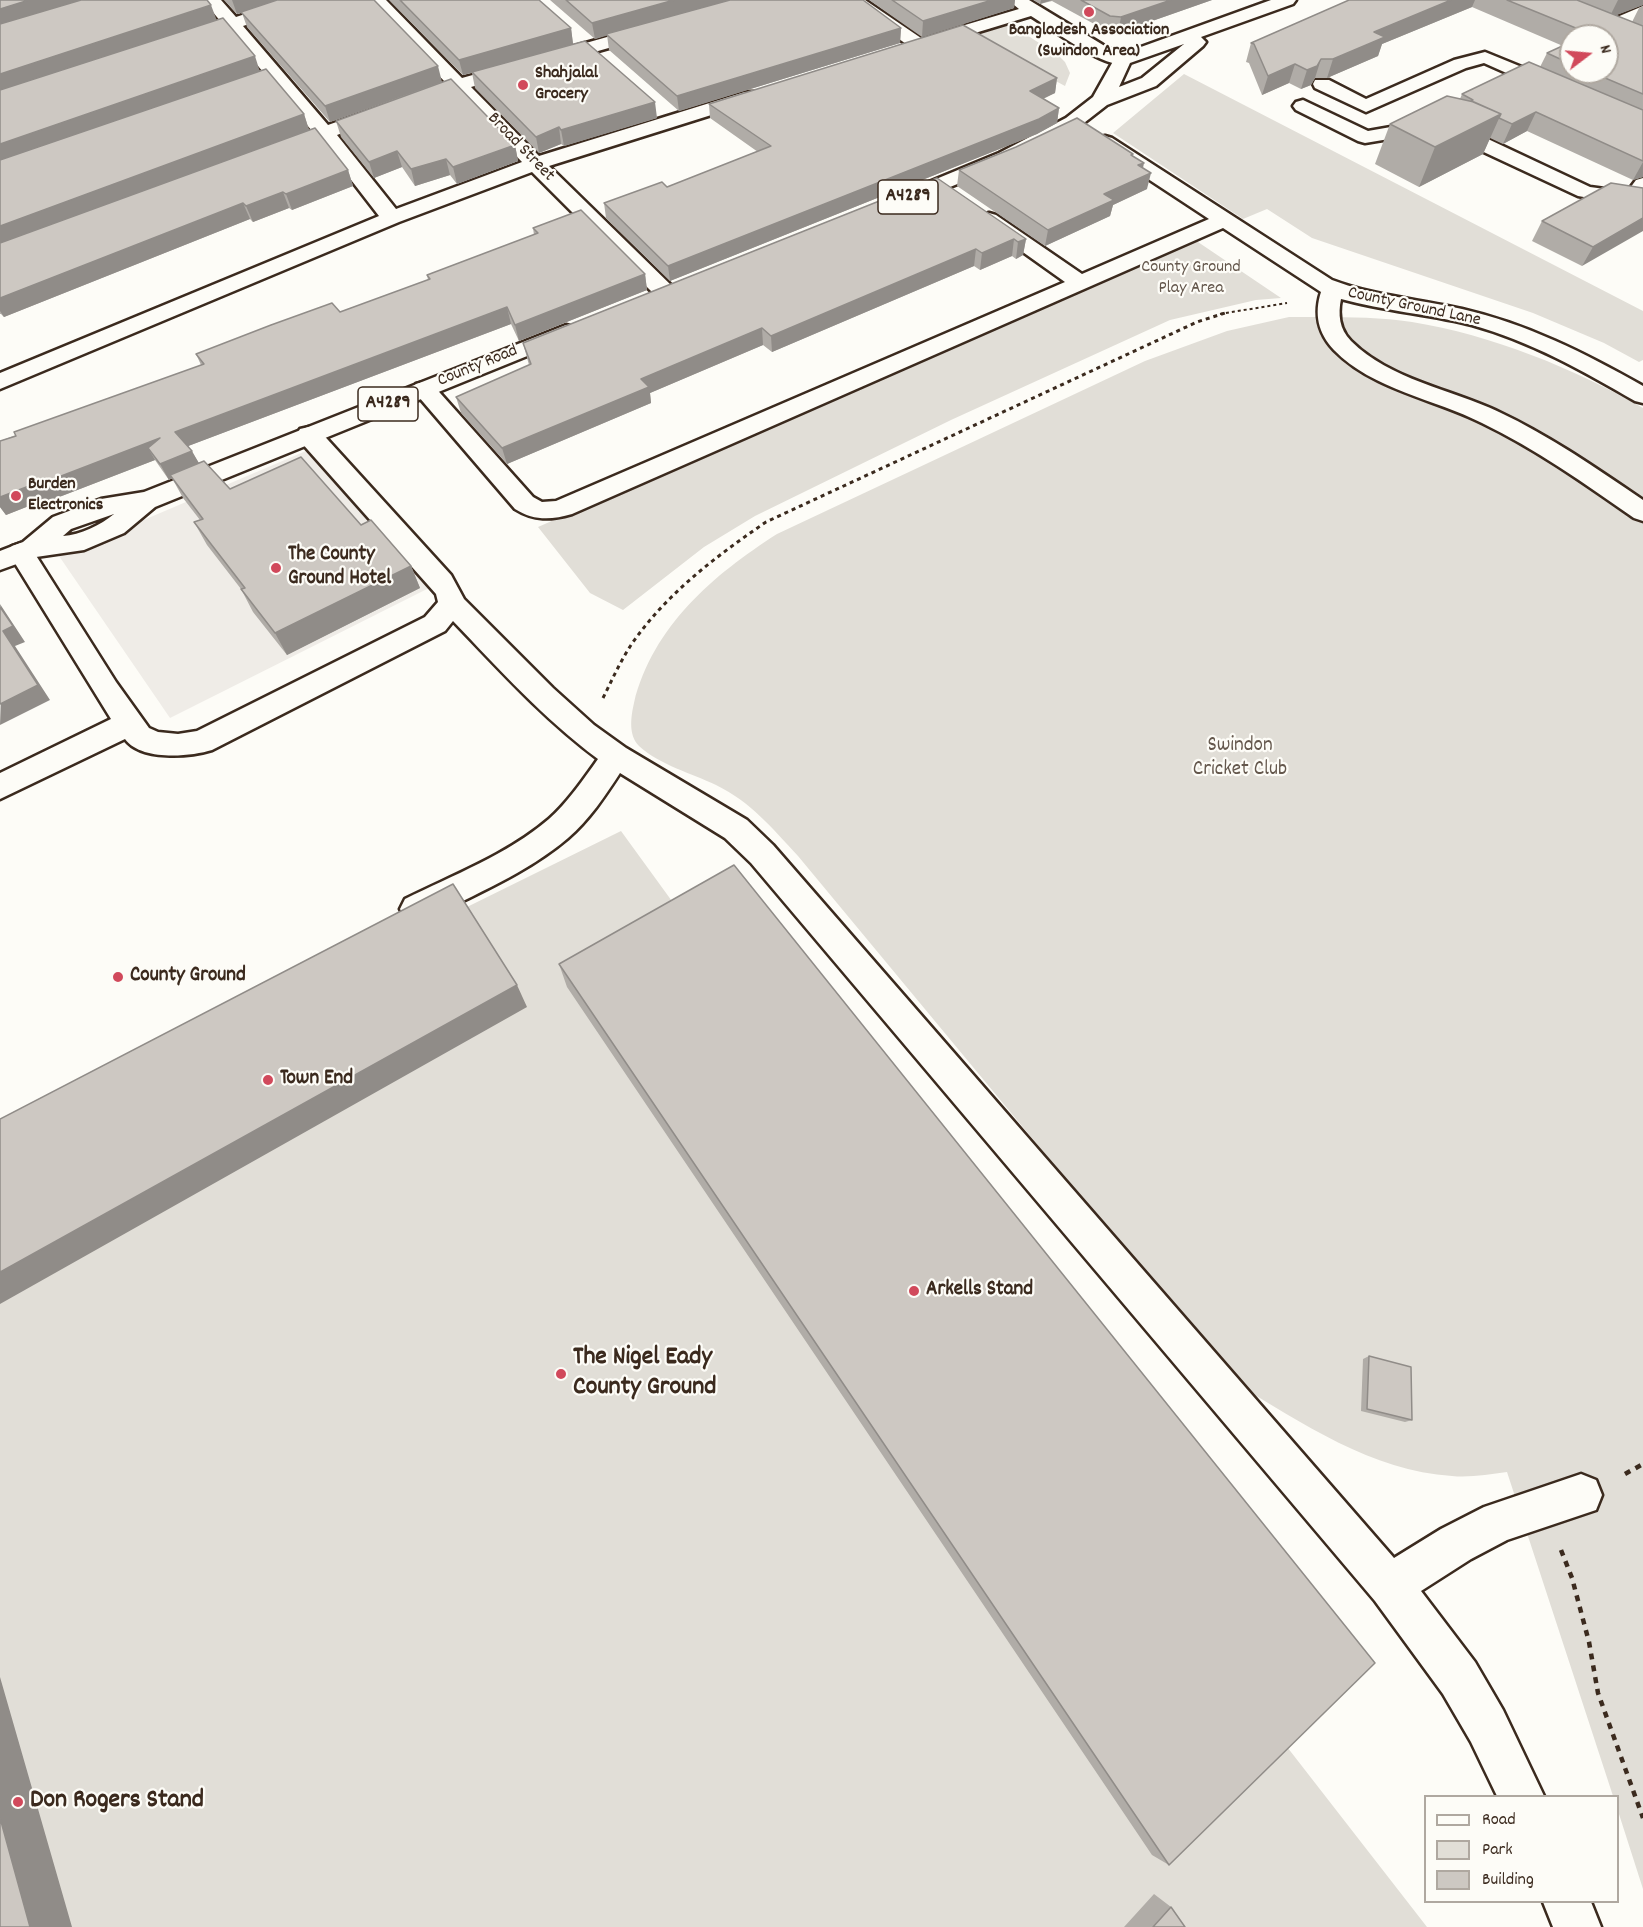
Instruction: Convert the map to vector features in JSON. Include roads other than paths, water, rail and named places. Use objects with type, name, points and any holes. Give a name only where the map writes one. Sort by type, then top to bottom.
[{"type":"street","points":[[212,0],[324,132],[392,218]]},
{"type":"street","points":[[165,46],[304,0]]},
{"type":"street","name":"Broad Street","points":[[376,0],[535,164],[656,297],[687,285]]},
{"type":"street","points":[[854,0],[919,45]]},
{"type":"street","points":[[1017,0],[1097,49],[1122,60],[1287,0]]},
{"type":"street","points":[[897,52],[1033,10]]},
{"type":"street","points":[[1634,38],[1603,25],[1643,11]]},
{"type":"street","points":[[257,158],[459,85],[669,25]]},
{"type":"street","points":[[1100,101],[1149,81],[1209,30]]},
{"type":"street","points":[[573,32],[607,62]]},
{"type":"street","points":[[1322,84],[1366,106],[1460,64],[1485,57],[1567,93]]},
{"type":"street","name":"A4289","points":[[887,206],[1006,157],[1073,122],[1100,101],[1112,83],[1122,60]]},
{"type":"street","points":[[253,83],[274,75]]},
{"type":"street","points":[[0,382],[392,218],[535,164],[774,89]]},
{"type":"street","points":[[657,106],[674,120]]},
{"type":"street","points":[[1303,106],[1365,137],[1402,129],[1442,129],[1464,135],[1547,175],[1596,195],[1640,198]]},
{"type":"street","name":"County Ground Lane","points":[[1073,122],[1225,220],[1331,295],[1461,315],[1533,339],[1579,358],[1643,396]]},
{"type":"street","points":[[1529,184],[1547,175]]},
{"type":"street","points":[[939,185],[958,198]]},
{"type":"street","points":[[976,211],[1081,283]]},
{"type":"street","points":[[424,389],[524,503],[533,510],[550,511],[563,508],[1225,220]]},
{"type":"street","points":[[1331,295],[1327,315],[1334,333],[1345,348],[1362,360],[1402,380],[1488,416],[1543,447],[1643,512]]},
{"type":"street","name":"County Road","points":[[18,554],[75,544],[115,527],[148,500],[585,325]]},
{"type":"street","points":[[309,435],[442,582],[452,603],[543,696],[584,733],[616,756],[736,830],[762,854],[1390,1586],[1459,1678],[1520,1795]]},
{"type":"street","points":[[18,554],[128,724],[139,736],[155,743],[178,745],[202,742],[435,624],[452,603]]},
{"type":"street","points":[[0,787],[128,724]]},
{"type":"street","points":[[392,922],[529,850],[558,829],[576,811],[616,756]]},
{"type":"street","points":[[1390,1586],[1480,1531],[1499,1522],[1563,1501]]},
{"type":"street","points":[[1567,1903],[1577,1927]]},
{"type":"place","name":"Bangladesh Association (Swindon Area)","points":[[1089,12]]},
{"type":"place","name":"Shahjalal Grocery","points":[[523,85]]},
{"type":"place","name":"Burden Electronics","points":[[16,496]]},
{"type":"place","name":"The County Ground Hotel","points":[[276,568]]},
{"type":"place","name":"County Ground","points":[[118,977]]},
{"type":"place","name":"Town End","points":[[268,1080]]},
{"type":"place","name":"Arkells Stand","points":[[914,1291]]},
{"type":"place","name":"The Nigel Eady County Ground","points":[[561,1374]]},
{"type":"place","name":"Don Rogers Stand","points":[[18,1802]]},
{"type":"park label","name":"County Ground Play Area","points":[[1191,279]]},
{"type":"park label","name":"Swindon Cricket Club","points":[[1240,759]]}]
